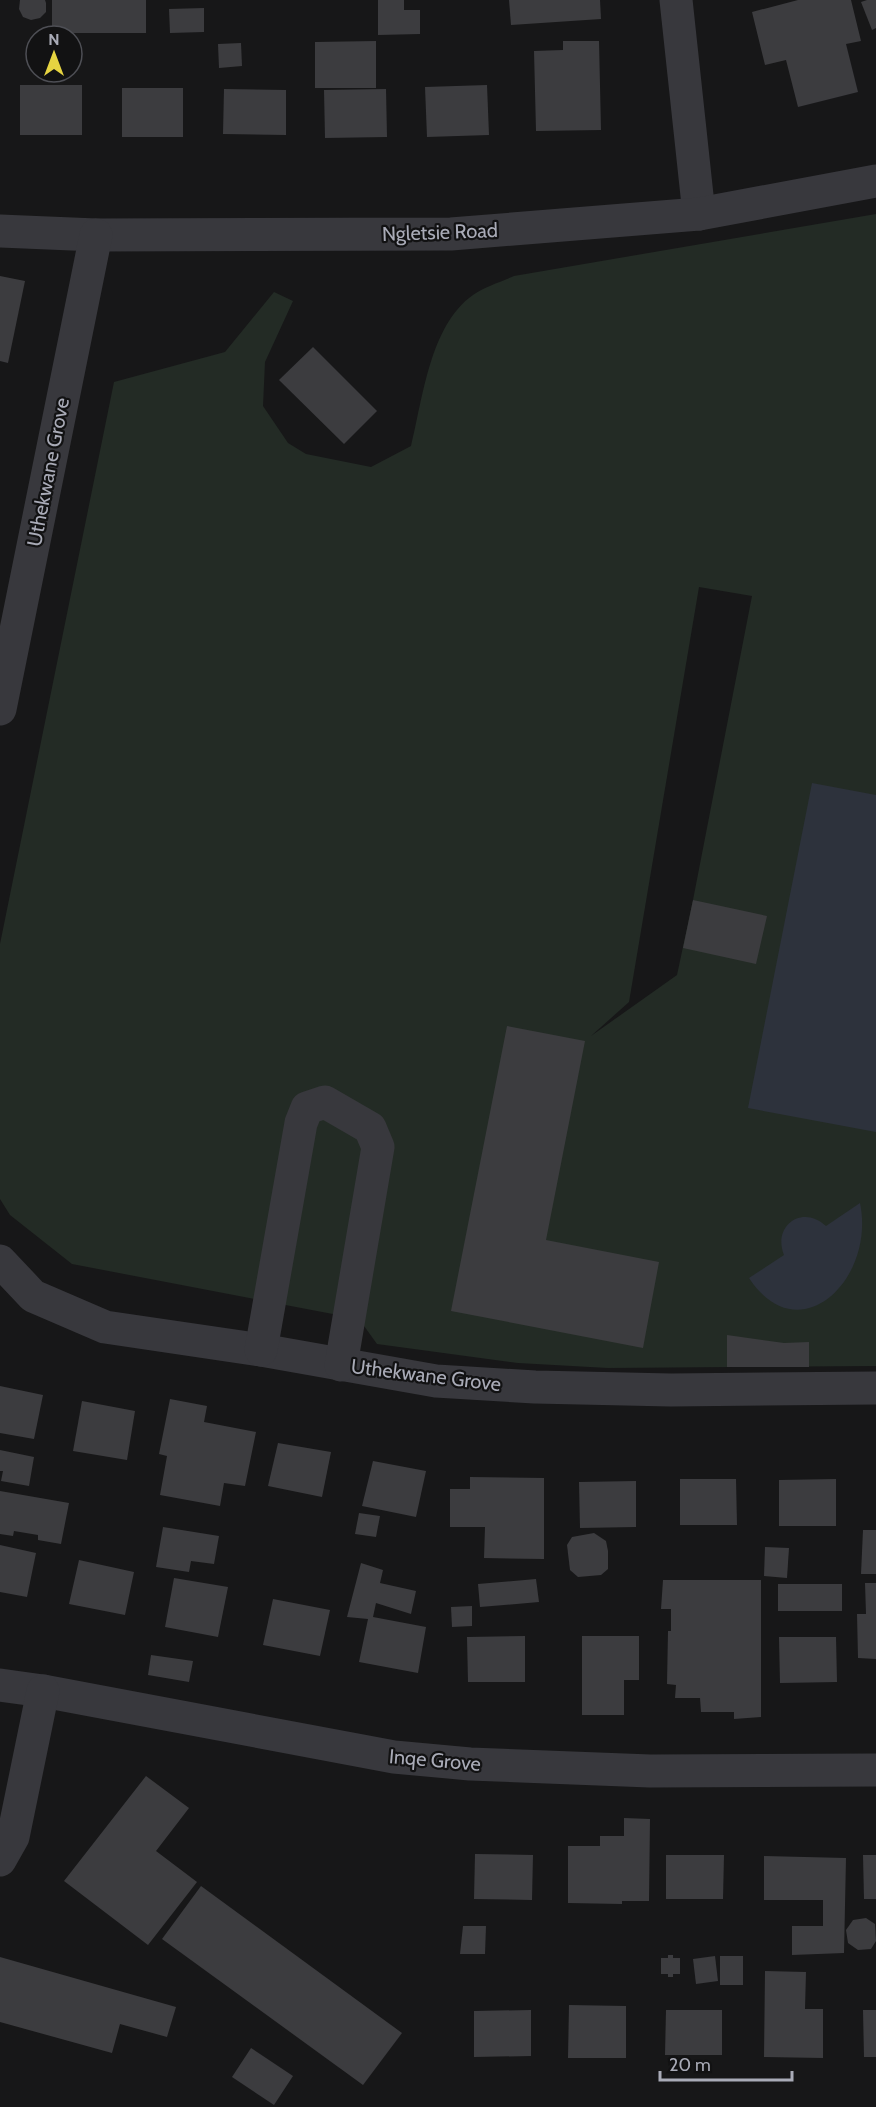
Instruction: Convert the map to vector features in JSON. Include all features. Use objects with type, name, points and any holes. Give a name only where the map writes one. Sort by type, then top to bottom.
[{"type":"street","points":[[676,0],[699,214]]},
{"type":"street","name":"Ngletsie Road","points":[[0,231],[96,235],[452,234],[699,214],[876,181]]},
{"type":"street","name":"Uthekwane Grove","points":[[0,709],[96,235]]},
{"type":"street","points":[[261,1350],[301,1123],[307,1108],[325,1102],[370,1128],[378,1147],[341,1365]]},
{"type":"street","name":"Uthekwane Grove","points":[[0,1260],[33,1296],[105,1327],[261,1350],[436,1381],[535,1388],[671,1390],[876,1388]]},
{"type":"street","name":"Inqe Grove","points":[[0,1685],[405,1758],[470,1764],[650,1771],[876,1770]]},
{"type":"street","points":[[0,1860],[14,1837],[43,1691]]},
{"type":"shaded area","points":[[876,214],[876,1366],[608,1368],[518,1363],[377,1344],[359,1319],[72,1264],[10,1215],[0,1199],[0,944],[114,382],[225,352],[274,292],[293,301],[265,362],[263,406],[288,443],[306,454],[371,467],[411,446],[430,364],[447,324],[458,308],[477,292],[514,276]],"holes":[[[699,587],[752,596],[677,975],[591,1036],[629,1002]]]},
{"type":"shaded area","points":[[812,783],[876,795],[876,1132],[748,1108]]},
{"type":"shaded area","points":[[860,1203],[862,1231],[856,1257],[845,1280],[829,1298],[810,1308],[790,1309],[769,1300],[749,1278],[784,1255],[781,1244],[782,1235],[792,1221],[808,1217],[826,1226]]},
{"type":"building","points":[[20,0],[45,0],[46,12],[40,18],[31,20],[23,17],[19,9]]},
{"type":"building","points":[[52,0],[146,0],[146,33],[84,33],[84,24],[52,24]]},
{"type":"building","points":[[378,0],[404,0],[404,10],[420,10],[420,34],[378,35]]},
{"type":"building","points":[[509,0],[600,0],[601,19],[511,25]]},
{"type":"building","points":[[798,0],[851,0],[861,41],[846,44],[858,92],[798,107],[786,60],[765,65],[752,12]]},
{"type":"building","points":[[876,0],[876,28],[872,30],[861,2]]},
{"type":"building","points":[[204,8],[204,32],[170,33],[169,9]]},
{"type":"building","points":[[376,41],[376,88],[315,88],[315,42]]},
{"type":"building","points":[[563,41],[599,41],[601,130],[536,131],[534,51],[563,50]]},
{"type":"building","points":[[241,43],[242,66],[219,68],[218,44]]},
{"type":"building","points":[[20,85],[82,85],[82,135],[20,135]]},
{"type":"building","points":[[487,85],[489,135],[427,137],[425,87]]},
{"type":"building","points":[[122,88],[183,88],[183,137],[122,137]]},
{"type":"building","points":[[224,89],[286,90],[286,135],[223,134]]},
{"type":"building","points":[[386,89],[387,137],[325,138],[324,90]]},
{"type":"building","points":[[0,276],[25,281],[8,363],[0,361]]},
{"type":"building","points":[[313,347],[377,411],[344,444],[279,380]]},
{"type":"building","points":[[693,900],[767,916],[756,964],[683,948]]},
{"type":"building","points":[[507,1026],[585,1041],[546,1240],[659,1262],[643,1348],[451,1311]]},
{"type":"building","points":[[727,1335],[784,1343],[809,1342],[809,1367],[727,1367]]},
{"type":"building","points":[[0,1386],[43,1395],[34,1439],[0,1433]]},
{"type":"building","points":[[170,1399],[207,1406],[204,1422],[256,1432],[245,1486],[224,1483],[220,1506],[160,1495],[167,1456],[159,1454]]},
{"type":"building","points":[[82,1401],[135,1411],[127,1460],[73,1451]]},
{"type":"building","points":[[278,1443],[331,1452],[322,1497],[268,1486]]},
{"type":"building","points":[[0,1450],[34,1457],[29,1486],[1,1481],[3,1471],[0,1471]]},
{"type":"building","points":[[373,1461],[426,1471],[416,1517],[362,1506]]},
{"type":"building","points":[[470,1477],[544,1478],[544,1559],[484,1558],[485,1527],[450,1527],[450,1489],[470,1489]]},
{"type":"building","points":[[680,1479],[736,1479],[737,1525],[680,1525]]},
{"type":"building","points":[[836,1479],[836,1526],[779,1526],[779,1480]]},
{"type":"building","points":[[636,1481],[636,1527],[580,1528],[579,1482]]},
{"type":"building","points":[[0,1491],[69,1503],[61,1544],[38,1540],[38,1535],[14,1531],[13,1536],[0,1534]]},
{"type":"building","points":[[359,1513],[380,1516],[376,1537],[355,1534]]},
{"type":"building","points":[[163,1527],[219,1536],[214,1564],[191,1561],[189,1572],[156,1567]]},
{"type":"building","points":[[863,1530],[876,1530],[876,1574],[861,1574]]},
{"type":"building","points":[[594,1533],[606,1541],[608,1569],[601,1575],[578,1577],[570,1570],[567,1545],[572,1537]]},
{"type":"building","points":[[0,1545],[36,1553],[27,1597],[0,1592]]},
{"type":"building","points":[[765,1547],[789,1548],[787,1578],[764,1576]]},
{"type":"building","points":[[79,1560],[134,1572],[125,1615],[69,1604]]},
{"type":"building","points":[[361,1563],[383,1570],[380,1583],[416,1591],[411,1614],[376,1603],[373,1617],[426,1627],[418,1673],[359,1662],[368,1619],[347,1617]]},
{"type":"building","points":[[174,1578],[228,1587],[218,1637],[165,1627]]},
{"type":"building","points":[[536,1579],[539,1602],[480,1607],[478,1584]]},
{"type":"building","points":[[663,1580],[761,1580],[761,1717],[734,1719],[734,1712],[701,1712],[700,1698],[675,1698],[676,1685],[667,1684],[668,1631],[671,1631],[671,1609],[661,1609]]},
{"type":"building","points":[[865,1583],[876,1583],[876,1659],[858,1658],[857,1614],[866,1614]]},
{"type":"building","points":[[778,1584],[842,1584],[842,1611],[778,1611]]},
{"type":"building","points":[[273,1599],[330,1610],[320,1656],[263,1645]]},
{"type":"building","points":[[472,1606],[472,1626],[452,1627],[451,1607]]},
{"type":"building","points":[[525,1636],[525,1682],[468,1682],[467,1637]]},
{"type":"building","points":[[582,1636],[639,1636],[639,1680],[624,1680],[624,1715],[582,1715]]},
{"type":"building","points":[[779,1637],[836,1637],[837,1682],[780,1683]]},
{"type":"building","points":[[151,1655],[193,1661],[189,1682],[148,1675]]},
{"type":"building","points":[[146,1776],[189,1808],[156,1851],[197,1882],[148,1945],[64,1881]]},
{"type":"building","points":[[624,1818],[650,1819],[649,1901],[622,1901],[622,1904],[568,1903],[568,1846],[600,1846],[600,1836],[624,1836]]},
{"type":"building","points":[[475,1854],[533,1855],[532,1900],[474,1899]]},
{"type":"building","points":[[666,1855],[724,1855],[723,1899],[666,1899]]},
{"type":"building","points":[[863,1855],[876,1855],[876,1899],[864,1899]]},
{"type":"building","points":[[764,1856],[846,1858],[844,1953],[792,1955],[792,1926],[823,1926],[823,1900],[764,1900]]},
{"type":"building","points":[[201,1886],[402,2033],[363,2085],[162,1939]]},
{"type":"building","points":[[866,1918],[875,1924],[876,1941],[871,1949],[858,1950],[848,1943],[846,1930],[853,1920]]},
{"type":"building","points":[[463,1926],[486,1926],[485,1954],[460,1954]]},
{"type":"building","points":[[668,1955],[680,1958],[680,1974],[673,1974],[673,1977],[661,1974],[661,1958],[668,1958]]},
{"type":"building","points":[[715,1956],[718,1981],[696,1984],[693,1959]]},
{"type":"building","points":[[720,1956],[743,1956],[743,1985],[720,1985]]},
{"type":"building","points":[[0,1957],[176,2007],[167,2037],[120,2024],[112,2053],[0,2022]]},
{"type":"building","points":[[765,1971],[806,1972],[805,2009],[823,2009],[823,2058],[764,2057]]},
{"type":"building","points":[[569,2005],[626,2006],[626,2058],[568,2058]]},
{"type":"building","points":[[531,2010],[531,2056],[474,2057],[474,2011]]},
{"type":"building","points":[[666,2010],[722,2010],[722,2055],[665,2055]]},
{"type":"building","points":[[863,2010],[876,2010],[876,2057],[864,2057]]},
{"type":"building","points":[[251,2048],[293,2076],[274,2105],[232,2077]]}]
